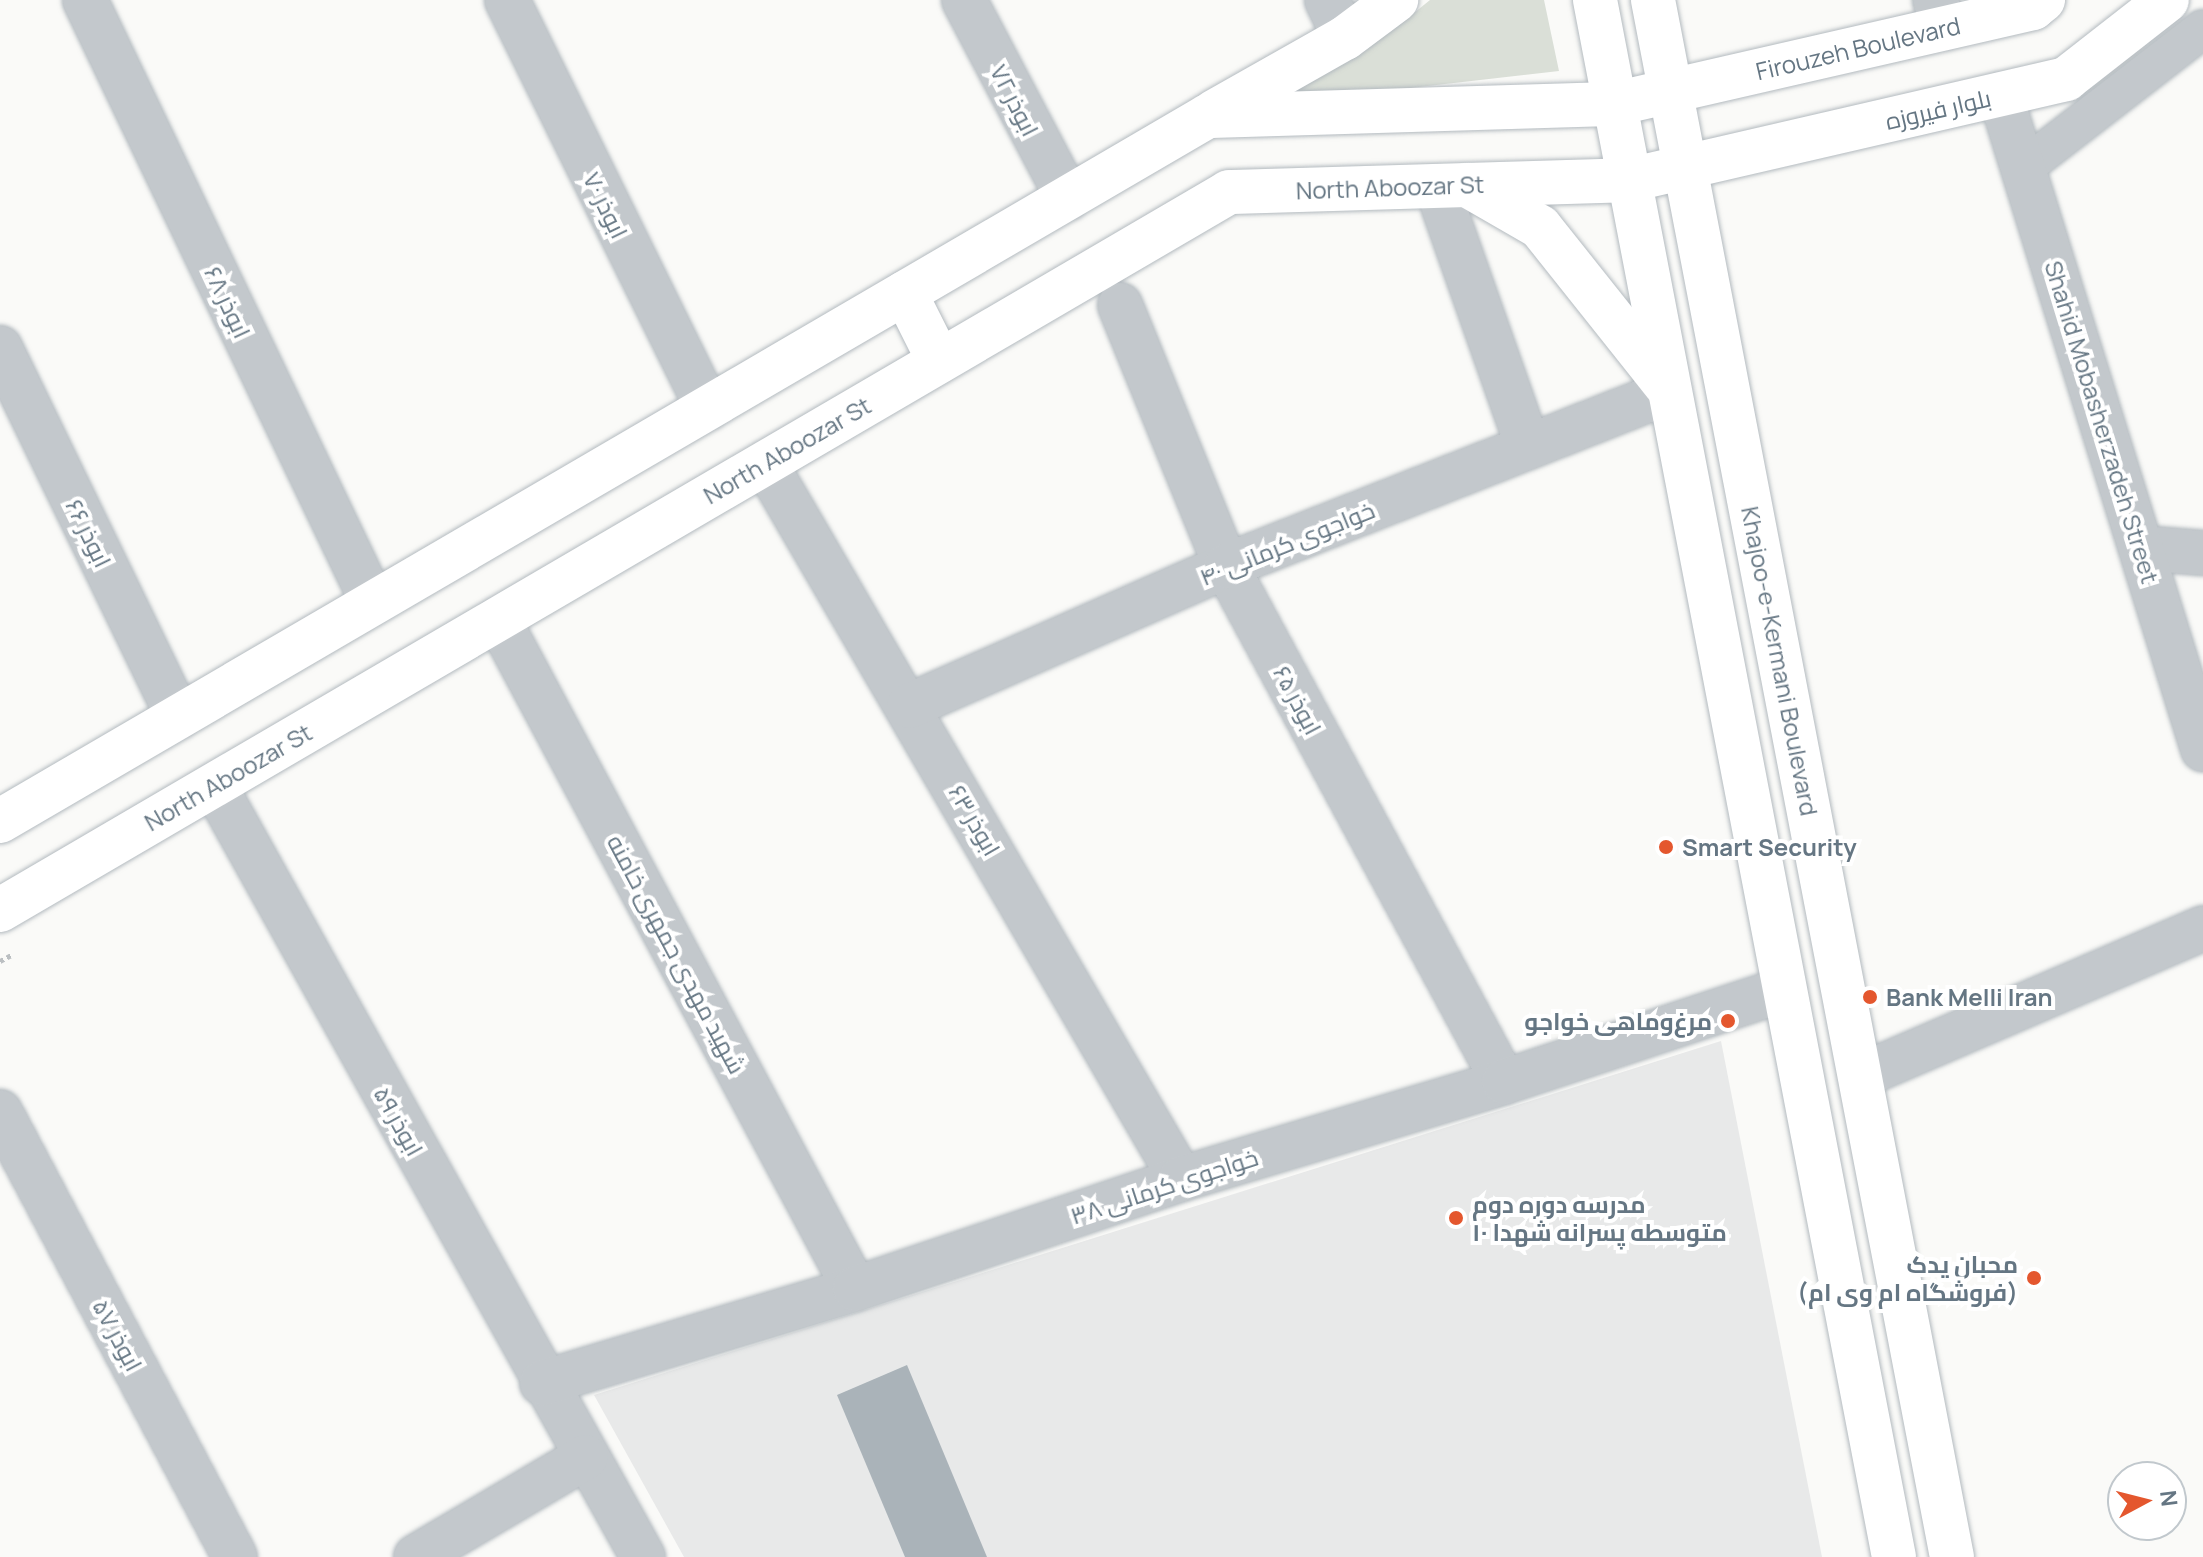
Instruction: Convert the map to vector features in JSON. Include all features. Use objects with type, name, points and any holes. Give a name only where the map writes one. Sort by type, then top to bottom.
[{"type":"main road","points":[[0,821],[1208,116],[1336,19],[1396,0]]},
{"type":"main road","points":[[1595,0],[1894,1557]]},
{"type":"main road","name":"Khajoo-e-Kermani Boulevard","points":[[1653,0],[1952,1557]]},
{"type":"main road","name":"Firouzeh Boulevard","points":[[1614,104],[1671,92],[1940,14],[2033,8],[2043,0]]},
{"type":"main road","name":"بلوار فیروزه","points":[[1629,180],[2066,79],[2167,0]]},
{"type":"main road","points":[[1208,116],[1614,104]]},
{"type":"main road","name":"North Aboozar St","points":[[0,910],[1229,192],[1455,195],[1629,180]]},
{"type":"main road","points":[[1455,195],[1540,227],[1670,391]]},
{"type":"main road","points":[[905,293],[939,361]]},
{"type":"street","name":"ابوذر ۶۸","points":[[85,0],[373,603]]},
{"type":"street","name":"ابوذر ۷۰","points":[[507,0],[708,408]]},
{"type":"street","name":"ابوذر ۷۲","points":[[964,0],[1068,198]]},
{"type":"street","points":[[2023,168],[2203,29]]},
{"type":"street","name":"Shahid Mobasherzadeh Street","points":[[2000,94],[2203,749]]},
{"type":"street","points":[[1455,195],[1528,446]]},
{"type":"street","name":"ابوذر ۶۵","points":[[1120,305],[1226,566],[1504,1082]]},
{"type":"street","name":"ابوذر ۶۶","points":[[0,348],[178,717]]},
{"type":"street","name":"خواجوی کرمانی ۴۰","points":[[909,706],[1226,566],[1670,391]]},
{"type":"street","name":"ابوذر ۶۳","points":[[765,463],[909,706],[1181,1179]]},
{"type":"street","points":[[2141,548],[2203,553]]},
{"type":"street","name":"شهید مهدی جمهری خامنه","points":[[498,619],[855,1289]]},
{"type":"street","name":"ابوذر ۵۹","points":[[214,785],[542,1383],[643,1557]]},
{"type":"street","points":[[1860,1076],[2203,928]]},
{"type":"street","name":"خواجوی کرمانی ۳۸","points":[[542,1383],[855,1289],[1181,1179],[1504,1082],[1785,989]]},
{"type":"street","name":"ابوذر ۵۷","points":[[0,1112],[235,1557]]},
{"type":"street","points":[[416,1557],[586,1457]]},
{"type":"shaded area","points":[[1430,0],[1544,0],[1559,71],[1270,104],[1403,22]]},
{"type":"shaded area","name":"مدرسه دوره دوم متوسطه پسرانه شهدا ۱۰","points":[[1721,1041],[1822,1557],[684,1557],[594,1395]]},
{"type":"building","points":[[907,1365],[987,1557],[905,1557],[837,1395]]},
{"type":"place","name":"Smart Security","points":[[1666,847]]},
{"type":"place","name":"Bank Melli Iran","points":[[1870,997]]},
{"type":"place","name":"مرغ‌وماهی‌ خواجو","points":[[1728,1021]]},
{"type":"place","name":"مدرسه دوره دوم متوسطه پسرانه شهدا ۱۰","points":[[1456,1218]]},
{"type":"place","name":"محبان یدک (فروشگاه ام وی ام)","points":[[2034,1278]]}]
